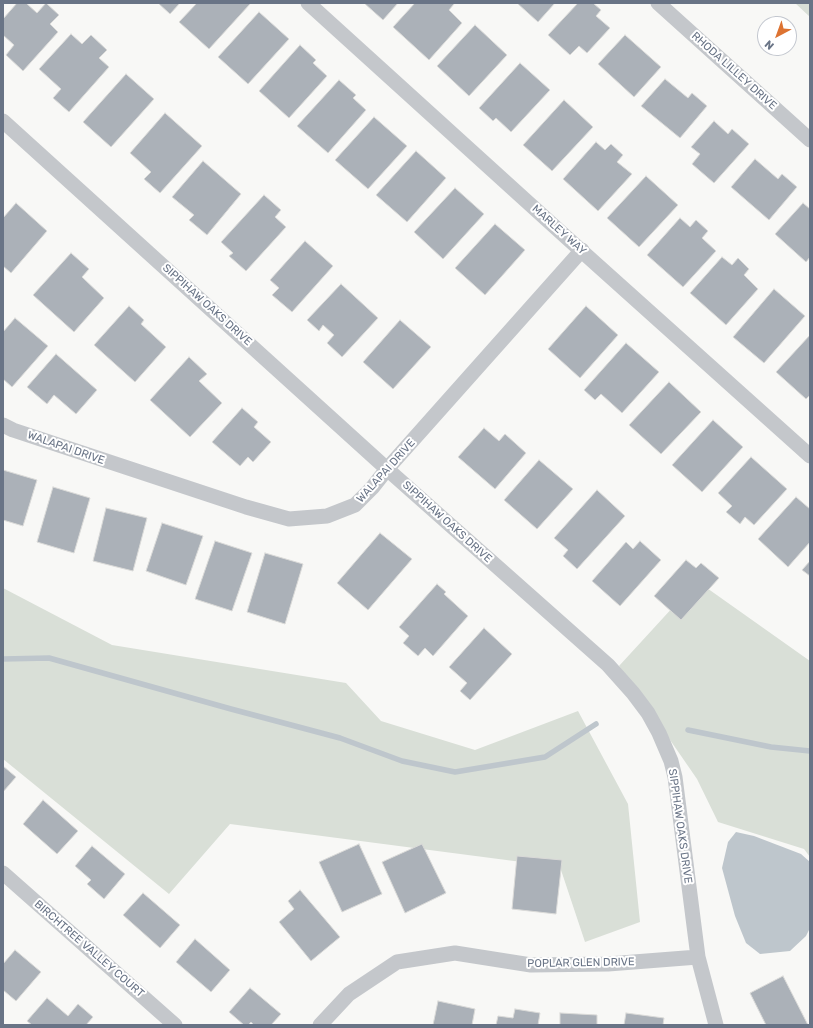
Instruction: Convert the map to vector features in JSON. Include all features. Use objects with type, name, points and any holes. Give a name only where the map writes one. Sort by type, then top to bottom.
[{"type":"street","name":"MARLEY WAY","points":[[308,3],[810,456]]},
{"type":"street","name":"RHODA LILLEY DRIVE","points":[[658,3],[810,140]]},
{"type":"street","name":"SIPPIHAW OAKS DRIVE","points":[[3,121],[387,469],[608,666],[633,693],[648,713],[659,733],[671,762],[675,777],[698,957],[716,1025]]},
{"type":"street","name":"WALAPAI DRIVE","points":[[3,425],[13,430],[246,507],[289,519],[327,516],[355,505],[372,488],[387,469],[582,250]]},
{"type":"street","name":"BIRCHTREE VALLEY COURT","points":[[3,873],[174,1025]]},
{"type":"street","name":"POPLAR GLEN DRIVE","points":[[320,1025],[349,994],[397,962],[456,953],[531,965],[608,964],[698,957]]},
{"type":"shaded area","points":[[795,3],[810,3],[810,17]]},
{"type":"shaded area","points":[[697,581],[810,661],[810,857],[804,849],[718,822],[697,779],[619,666]]},
{"type":"shaded area","points":[[3,588],[112,645],[346,683],[381,721],[475,750],[578,711],[628,804],[640,922],[585,942],[560,867],[230,824],[169,894],[3,759]]},
{"type":"shaded area","points":[[736,832],[754,836],[801,854],[810,862],[810,928],[806,936],[790,951],[760,954],[746,943],[735,916],[722,868],[728,842]]},
{"type":"building","points":[[17,3],[26,3],[37,13],[46,3],[59,15],[50,24],[58,32],[23,71],[6,55],[14,45],[3,35],[3,19]]},
{"type":"building","points":[[158,3],[180,3],[170,14]]},
{"type":"building","points":[[197,3],[250,4],[209,49],[179,22]]},
{"type":"building","points":[[364,3],[398,3],[383,20]]},
{"type":"building","points":[[415,3],[453,3],[454,4],[449,10],[462,23],[429,60],[393,27]]},
{"type":"building","points":[[517,3],[555,3],[538,22]]},
{"type":"building","points":[[578,3],[593,3],[601,10],[596,16],[610,28],[587,53],[579,46],[570,55],[548,35]]},
{"type":"building","points":[[259,12],[289,39],[248,84],[218,57]]},
{"type":"building","points":[[475,25],[507,55],[469,96],[437,66]]},
{"type":"building","points":[[71,34],[82,44],[91,35],[107,50],[99,58],[109,67],[69,112],[53,98],[61,89],[39,69]]},
{"type":"building","points":[[625,35],[661,67],[634,97],[598,64]]},
{"type":"building","points":[[300,45],[316,60],[313,63],[327,76],[289,118],[259,91]]},
{"type":"building","points":[[520,63],[550,90],[511,132],[496,118],[493,121],[479,108]]},
{"type":"building","points":[[126,74],[154,99],[111,147],[83,122]]},
{"type":"building","points":[[665,79],[688,98],[692,93],[707,106],[680,138],[641,106]]},
{"type":"building","points":[[339,80],[356,95],[353,98],[366,110],[328,153],[297,126]]},
{"type":"building","points":[[564,100],[593,127],[552,171],[523,145]]},
{"type":"building","points":[[165,113],[202,146],[160,193],[144,179],[151,172],[130,153]]},
{"type":"building","points":[[374,117],[407,146],[368,189],[335,160]]},
{"type":"building","points":[[714,121],[728,134],[732,129],[749,144],[714,183],[692,164],[700,154],[691,147]]},
{"type":"building","points":[[596,142],[605,150],[611,144],[623,155],[617,162],[632,174],[598,211],[563,179]]},
{"type":"building","points":[[416,151],[446,178],[407,222],[376,195]]},
{"type":"building","points":[[755,159],[778,179],[782,174],[797,187],[769,220],[731,187]]},
{"type":"building","points":[[203,161],[241,194],[207,235],[189,220],[194,215],[172,197]]},
{"type":"building","points":[[646,176],[678,205],[639,247],[607,218]]},
{"type":"building","points":[[455,188],[484,214],[443,259],[414,232]]},
{"type":"building","points":[[264,195],[281,210],[275,217],[286,227],[246,271],[229,256],[233,253],[221,242]]},
{"type":"building","points":[[16,203],[47,231],[11,273],[3,266],[3,218]]},
{"type":"building","points":[[803,203],[810,209],[810,257],[806,262],[775,234]]},
{"type":"building","points":[[680,218],[690,227],[696,220],[708,231],[702,238],[716,251],[683,287],[647,255]]},
{"type":"building","points":[[495,224],[525,250],[485,295],[455,268]]},
{"type":"building","points":[[305,241],[333,266],[292,312],[272,295],[279,288],[270,280]]},
{"type":"building","points":[[71,253],[89,269],[82,277],[104,298],[74,332],[33,295]]},
{"type":"building","points":[[722,257],[732,265],[738,258],[749,269],[744,275],[758,289],[726,325],[690,293]]},
{"type":"building","points":[[341,284],[378,318],[342,357],[327,343],[334,335],[323,325],[319,331],[307,320]]},
{"type":"building","points":[[774,289],[805,316],[764,363],[733,337]]},
{"type":"building","points":[[129,306],[144,320],[141,324],[166,347],[135,382],[94,345]]},
{"type":"building","points":[[586,306],[618,335],[580,378],[548,349]]},
{"type":"building","points":[[15,318],[48,346],[12,387],[3,379],[3,332]]},
{"type":"building","points":[[400,320],[431,347],[393,389],[363,362]]},
{"type":"building","points":[[810,335],[810,395],[806,399],[776,372]]},
{"type":"building","points":[[626,343],[659,372],[622,413],[601,394],[595,400],[584,390]]},
{"type":"building","points":[[56,354],[97,390],[76,414],[54,395],[47,404],[27,387]]},
{"type":"building","points":[[189,357],[207,374],[199,381],[222,403],[190,437],[150,400]]},
{"type":"building","points":[[669,382],[701,412],[661,454],[629,425]]},
{"type":"building","points":[[242,408],[258,422],[254,427],[271,442],[253,462],[248,457],[240,466],[212,442]]},
{"type":"building","points":[[713,420],[743,447],[702,492],[672,465]]},
{"type":"building","points":[[484,428],[499,441],[505,434],[526,453],[495,489],[458,457]]},
{"type":"building","points":[[751,457],[787,489],[754,525],[745,517],[740,524],[726,512],[732,506],[718,493]]},
{"type":"building","points":[[539,460],[573,489],[537,529],[504,500]]},
{"type":"building","points":[[3,470],[37,480],[23,526],[3,520]]},
{"type":"building","points":[[53,487],[90,498],[74,553],[37,542]]},
{"type":"building","points":[[597,490],[625,516],[577,569],[563,556],[568,550],[554,538]]},
{"type":"building","points":[[796,497],[810,509],[810,542],[788,567],[758,539]]},
{"type":"building","points":[[106,508],[147,518],[133,571],[93,561]]},
{"type":"building","points":[[162,523],[203,536],[186,585],[146,571]]},
{"type":"building","points":[[380,533],[412,559],[368,610],[337,583]]},
{"type":"building","points":[[215,541],[252,553],[232,611],[195,599]]},
{"type":"building","points":[[640,541],[661,560],[620,606],[592,581],[626,542],[633,549]]},
{"type":"building","points":[[265,553],[303,564],[285,624],[247,612]]},
{"type":"building","points":[[686,560],[696,568],[701,563],[719,578],[681,620],[654,596]]},
{"type":"building","points":[[810,561],[810,576],[802,570]]},
{"type":"building","points":[[437,584],[446,592],[444,594],[468,616],[433,656],[425,648],[418,656],[403,643],[409,636],[399,627]]},
{"type":"building","points":[[484,628],[512,654],[470,700],[460,691],[467,683],[449,667]]},
{"type":"building","points":[[3,766],[16,777],[3,792]]},
{"type":"building","points":[[43,800],[78,831],[57,854],[23,824]]},
{"type":"building","points":[[359,844],[382,894],[342,912],[319,862]]},
{"type":"building","points":[[422,844],[446,893],[405,913],[382,862]]},
{"type":"building","points":[[92,846],[125,874],[104,899],[87,884],[91,880],[75,866]]},
{"type":"building","points":[[517,856],[562,860],[556,914],[512,909]]},
{"type":"building","points":[[300,890],[340,937],[311,961],[279,922],[294,909],[288,901]]},
{"type":"building","points":[[143,893],[180,925],[160,948],[123,915]]},
{"type":"building","points":[[195,939],[230,970],[211,992],[176,962]]},
{"type":"building","points":[[15,950],[41,972],[16,1001],[3,990],[3,964]]},
{"type":"building","points":[[783,976],[808,1025],[766,1025],[750,993]]},
{"type":"building","points":[[250,988],[281,1014],[271,1025],[254,1025],[251,1022],[248,1025],[244,1025],[229,1012]]},
{"type":"building","points":[[47,998],[68,1016],[78,1004],[93,1017],[86,1025],[32,1025],[27,1021]]},
{"type":"building","points":[[438,1001],[475,1009],[472,1025],[433,1025]]},
{"type":"building","points":[[515,1009],[540,1013],[538,1025],[496,1025],[498,1016],[513,1018]]},
{"type":"building","points":[[560,1013],[597,1015],[597,1025],[560,1025]]},
{"type":"building","points":[[626,1013],[664,1018],[663,1025],[624,1025]]},
{"type":"waterway","points":[[3,659],[49,658],[340,738],[402,761],[455,772],[545,757],[596,724]]},
{"type":"waterway","points":[[688,730],[771,747],[810,751]]}]
